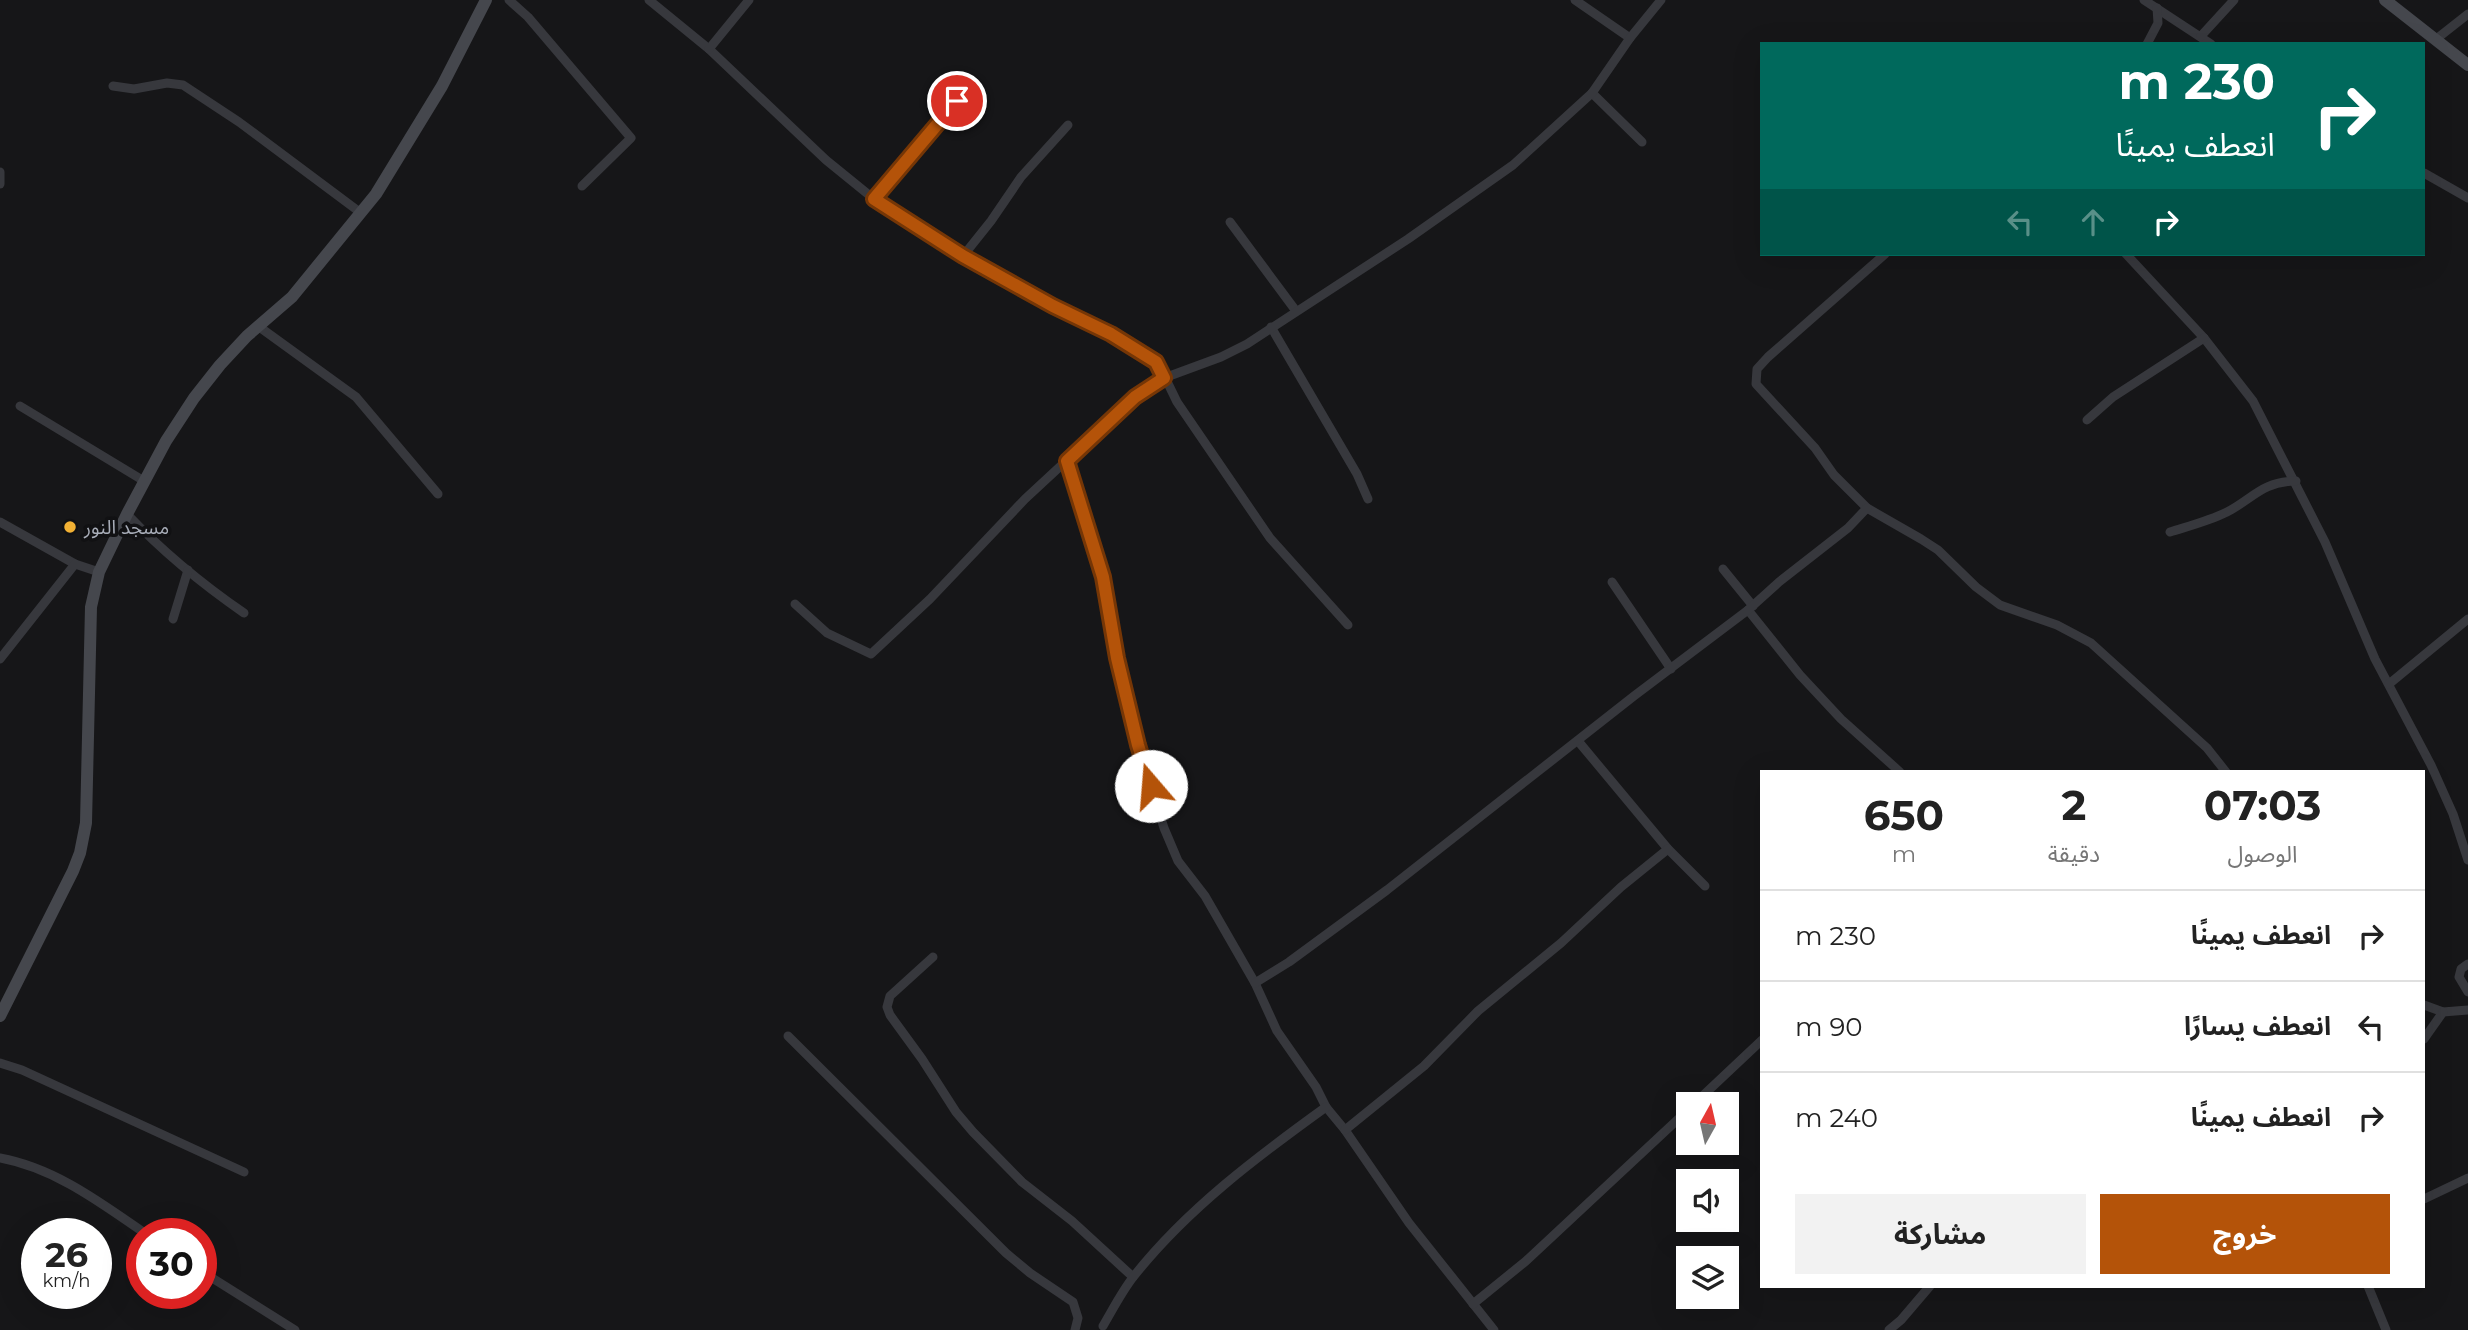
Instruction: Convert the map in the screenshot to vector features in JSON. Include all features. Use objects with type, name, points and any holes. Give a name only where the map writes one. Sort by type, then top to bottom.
[{"type":"street","points":[[0,1016],[74,872],[80,853],[86,823],[91,607],[99,572],[144,481],[194,398],[220,365],[258,326],[292,297],[376,194],[442,86],[486,0]]},
{"type":"street","points":[[509,0],[528,17],[631,138],[582,186]]},
{"type":"street","points":[[649,0],[709,49],[826,160],[874,199],[963,256],[1053,306],[1111,334],[1156,362],[1191,425],[1270,538],[1348,625]]},
{"type":"street","points":[[709,49],[749,0]]},
{"type":"street","points":[[1575,0],[1630,38]]},
{"type":"street","points":[[795,604],[827,632],[871,654],[930,599],[1025,499],[1135,397],[1164,378],[1221,357],[1247,344],[1408,239],[1513,165],[1592,93],[1630,38],[1661,0]]},
{"type":"street","points":[[2144,0],[2208,42]]},
{"type":"street","points":[[2201,36],[2234,0]]},
{"type":"street","points":[[2385,0],[2468,65]]},
{"type":"street","points":[[2148,42],[2158,23],[2157,8]]},
{"type":"street","points":[[2435,40],[2468,14]]},
{"type":"street","points":[[113,86],[134,89],[167,83],[183,85],[239,122],[361,213]]},
{"type":"street","points":[[1592,93],[1642,142]]},
{"type":"street","points":[[874,199],[957,101]]},
{"type":"street","points":[[963,256],[1021,177],[1068,125]]},
{"type":"street","points":[[0,172],[0,184]]},
{"type":"street","points":[[2425,174],[2468,198]]},
{"type":"street","points":[[1230,222],[1296,311]]},
{"type":"street","points":[[1883,256],[1768,357],[1757,369],[1756,384],[1867,509],[1938,551],[1976,587],[2000,605],[2057,625],[2091,643],[2207,748],[2224,770]]},
{"type":"street","points":[[2128,256],[2204,338],[2253,401],[2296,481],[2325,542],[2352,610],[2431,765],[2453,814],[2468,860]]},
{"type":"street","points":[[258,326],[356,397],[438,494]]},
{"type":"street","points":[[1271,327],[1357,474],[1368,499]]},
{"type":"street","points":[[2087,420],[2113,397],[2204,338]]},
{"type":"street","points":[[20,406],[144,481]]},
{"type":"street","points":[[1067,461],[1103,577],[1117,658],[1138,745],[1164,828],[1178,861],[1205,896],[1255,983],[1277,1031],[1316,1087],[1326,1107],[1409,1223],[1494,1330]]},
{"type":"street","points":[[2170,533],[2209,520],[2230,510],[2253,493],[2279,482],[2296,481]]},
{"type":"street","points":[[1255,983],[1289,962],[1387,890],[1750,608],[1840,535],[1867,509]]},
{"type":"street","points":[[127,514],[152,541],[215,593],[244,613]]},
{"type":"street","points":[[0,522],[75,564],[99,572]]},
{"type":"street","points":[[0,659],[75,564]]},
{"type":"street","points":[[1723,569],[1750,608],[1825,701],[1898,770]]},
{"type":"street","points":[[173,619],[188,570]]},
{"type":"street","points":[[1612,582],[1671,669]]},
{"type":"street","points":[[2389,684],[2468,619]]},
{"type":"street","points":[[1578,741],[1668,849],[1705,886]]},
{"type":"street","points":[[1345,1130],[1424,1066],[1478,1011],[1561,943],[1668,849]]},
{"type":"street","points":[[933,957],[890,996],[887,1007],[890,1015],[967,1126],[1022,1182],[1067,1217],[1133,1278]]},
{"type":"street","points":[[2468,964],[2461,969],[2459,977],[2468,992]]},
{"type":"street","points":[[2425,1005],[2443,1012],[2468,1010]]},
{"type":"street","points":[[2425,1038],[2443,1012]]},
{"type":"street","points":[[788,1036],[1006,1253],[1073,1302],[1078,1318],[1075,1330]]},
{"type":"street","points":[[1706,1092],[1760,1042]]},
{"type":"street","points":[[0,1063],[22,1070],[244,1172]]},
{"type":"street","points":[[1103,1326],[1133,1278],[1205,1202],[1276,1143],[1326,1107]]},
{"type":"street","points":[[1473,1304],[1526,1261],[1676,1121]]},
{"type":"street","points":[[0,1157],[47,1173],[88,1194],[126,1220]]},
{"type":"street","points":[[2425,1199],[2468,1178]]},
{"type":"street","points":[[217,1281],[295,1330]]},
{"type":"street","points":[[1889,1330],[1928,1288]]},
{"type":"street","points":[[2369,1288],[2386,1330]]},
{"type":"place","name":"مسجد النور","points":[[70,527]]},
{"type":"route","points":[[957,101],[874,199],[963,256],[1053,306],[1111,334],[1156,362],[1164,378],[1135,397],[1067,461],[1103,577],[1117,658],[1151,786]]}]
